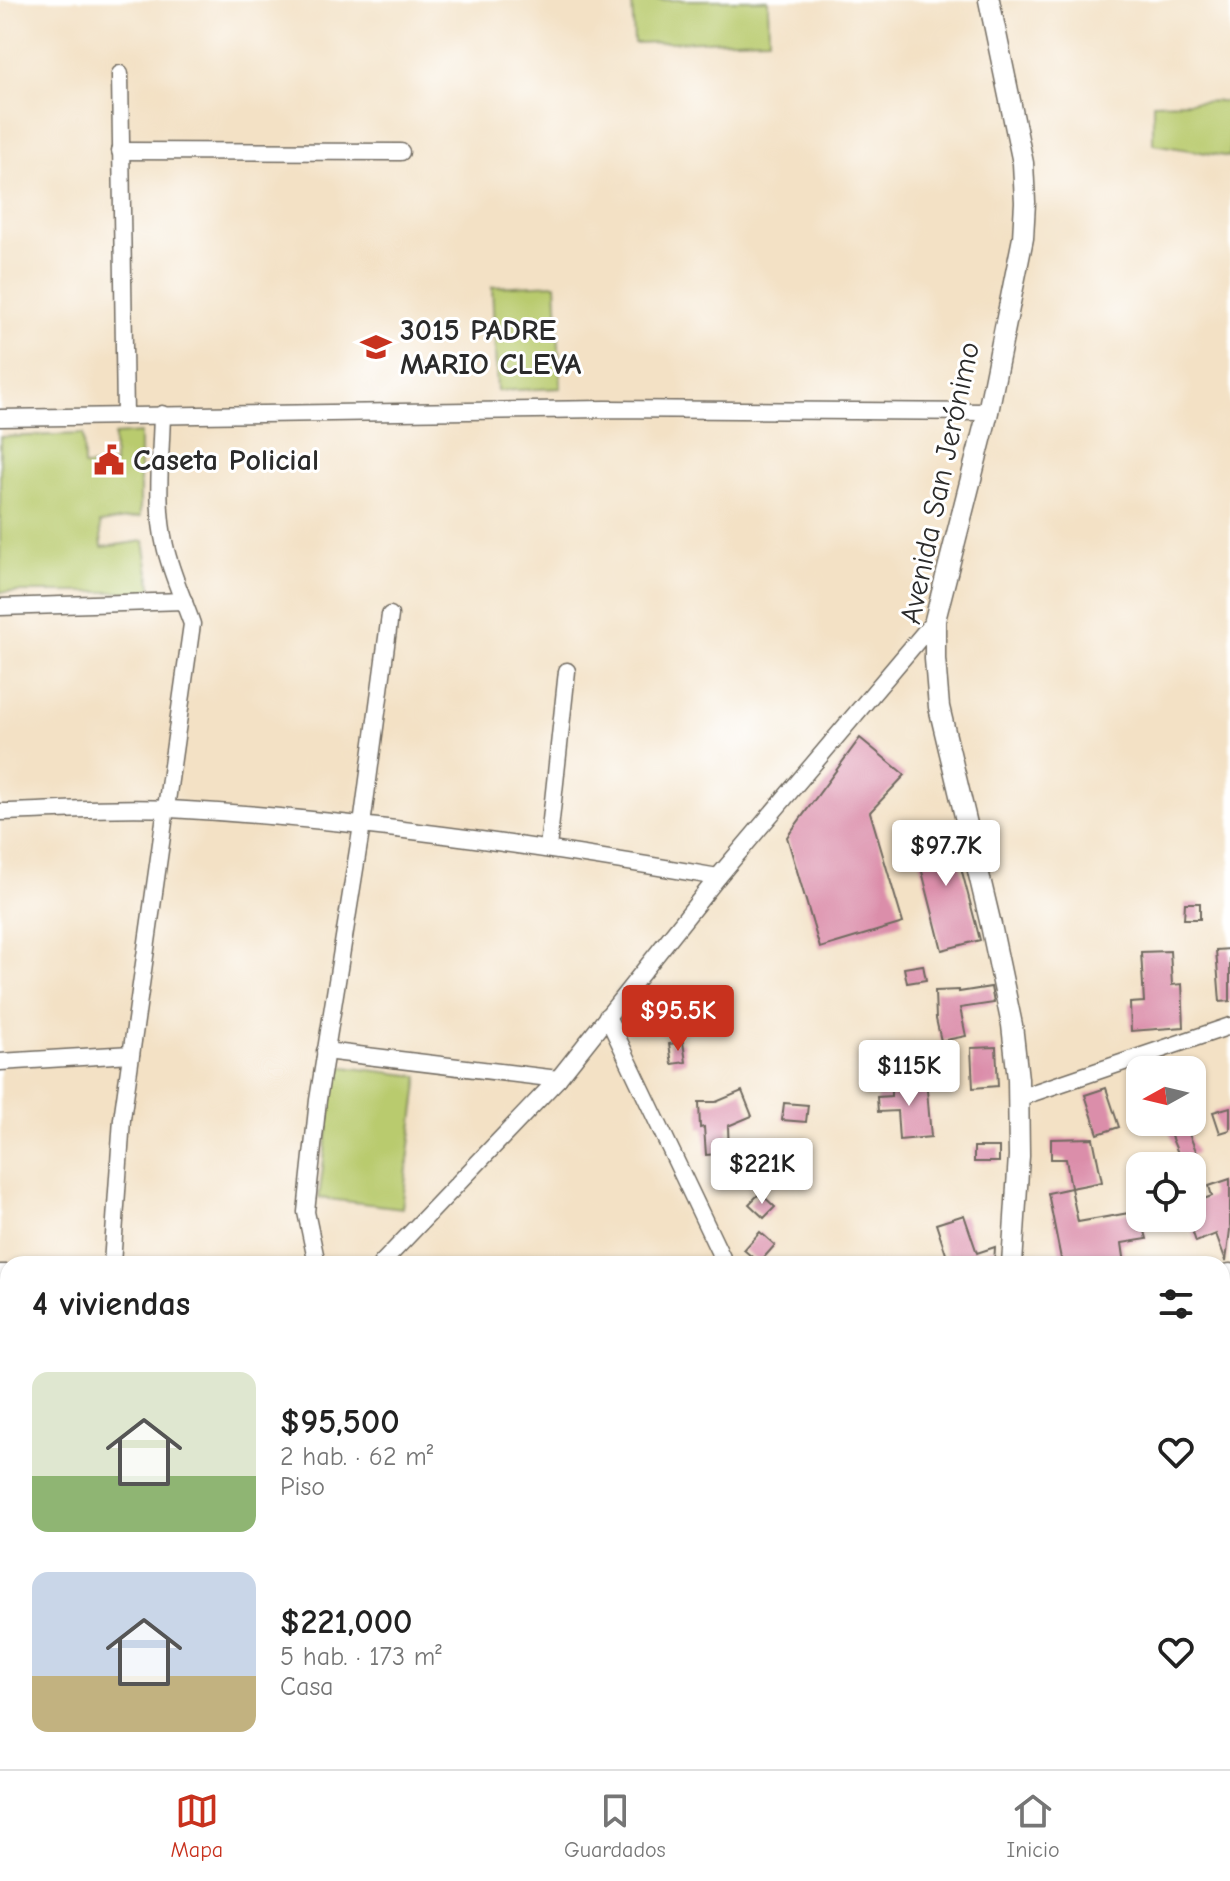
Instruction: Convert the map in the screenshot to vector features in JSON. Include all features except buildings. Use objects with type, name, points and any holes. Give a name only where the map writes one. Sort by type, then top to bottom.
[{"type":"street","name":"Avenida San Jerónimo","points":[[989,0],[1023,163],[1023,238],[988,412],[935,620],[935,659],[939,707],[1012,1025],[1019,1156],[1013,1256]]},
{"type":"street","points":[[120,74],[125,416]]},
{"type":"street","points":[[120,151],[401,152]]},
{"type":"street","points":[[0,418],[589,409],[988,412]]},
{"type":"street","points":[[113,1256],[122,1119],[192,624],[175,583],[164,544],[160,508],[162,414]]},
{"type":"street","points":[[0,607],[184,601]]},
{"type":"street","points":[[315,1256],[306,1212],[325,1051],[362,825],[390,615]]},
{"type":"street","points":[[389,1256],[558,1079],[718,877],[935,620]]},
{"type":"street","points":[[548,848],[567,671]]},
{"type":"street","points":[[0,812],[167,809],[362,825],[548,848],[718,877]]},
{"type":"street","points":[[607,1016],[721,1256]]},
{"type":"street","points":[[1018,1098],[1230,1026]]},
{"type":"street","points":[[325,1051],[558,1079]]},
{"type":"street","points":[[0,1062],[131,1054]]},
{"type":"green space","points":[[632,0],[768,0],[769,39],[634,43]]},
{"type":"green space","points":[[1230,101],[1230,157],[1153,144],[1153,103]]},
{"type":"green space","points":[[556,284],[561,388],[497,391],[492,287]]},
{"type":"green space","points":[[140,433],[140,517],[100,523],[102,547],[144,541],[152,592],[0,592],[0,437],[83,434],[84,466],[114,465],[114,435]]},
{"type":"green space","points":[[336,1066],[419,1076],[402,1208],[319,1198]]},
{"type":"place","name":"3015 PADRE MARIO CLEVA","points":[[376,347]]},
{"type":"place","name":"Caseta Policial","points":[[109,460]]}]
